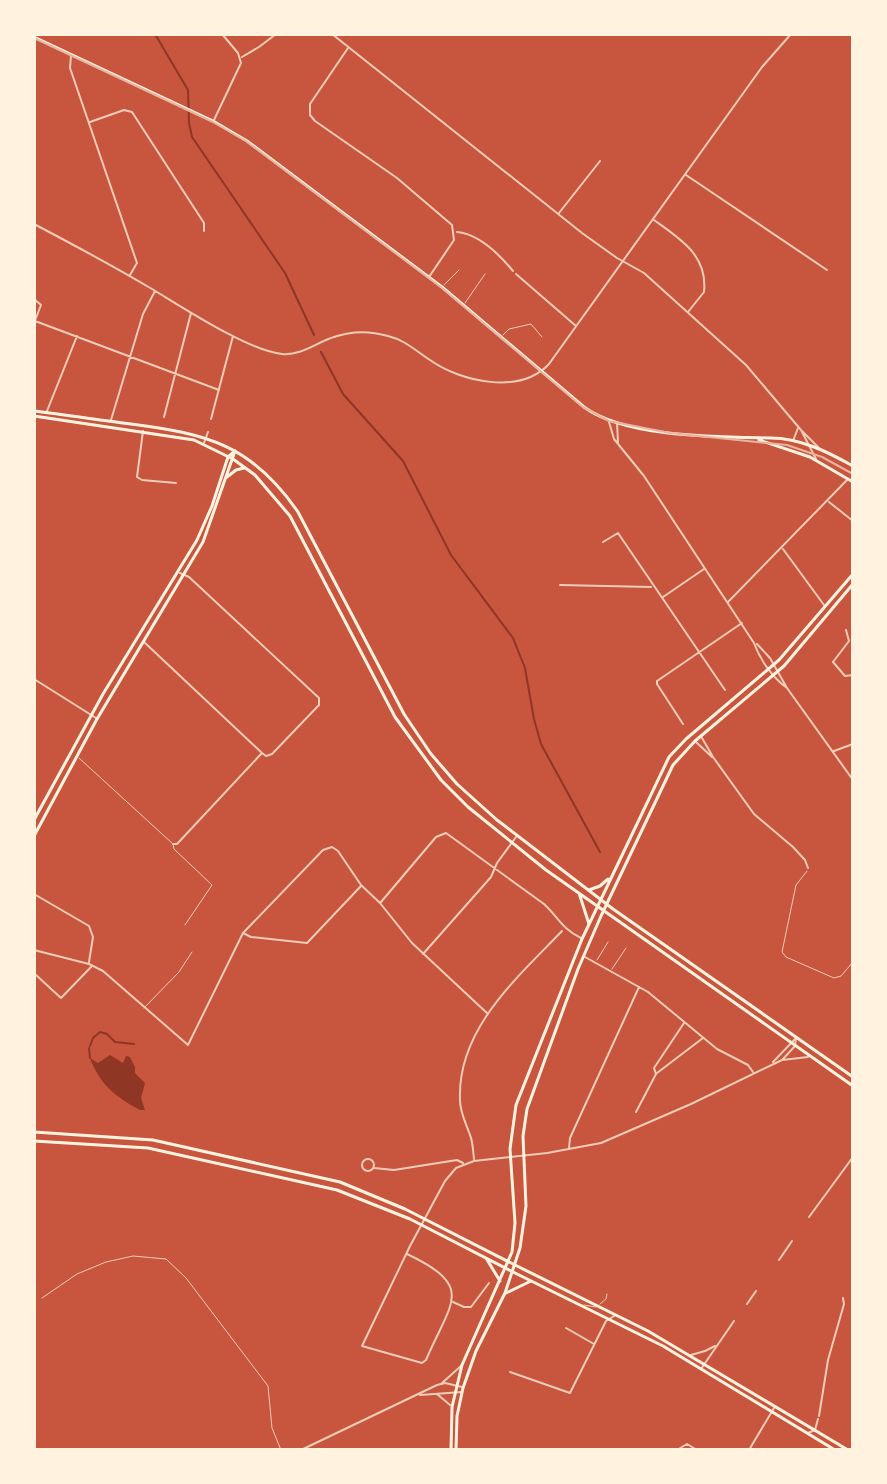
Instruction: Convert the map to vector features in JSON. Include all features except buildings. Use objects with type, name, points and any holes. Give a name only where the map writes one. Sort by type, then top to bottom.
[{"type":"main road","points":[[36,38],[213,121],[247,141],[442,287],[591,412],[617,422],[687,435],[759,440],[794,450],[853,482]]},
{"type":"main road","points":[[34,413],[47,412],[206,437],[235,451],[270,478],[298,512],[413,729],[457,784],[518,836],[607,904],[853,1077]]},
{"type":"main road","points":[[34,413],[179,436],[204,444],[246,467],[271,490],[290,516],[395,717],[414,746],[455,794],[579,893],[853,1086]]},
{"type":"main road","points":[[759,440],[772,438],[807,444],[853,466]]},
{"type":"main road","points":[[34,820],[91,715],[197,540],[226,464],[235,451]]},
{"type":"main road","points":[[222,453],[226,464]]},
{"type":"main road","points":[[34,836],[76,755],[203,542],[231,458]]},
{"type":"main road","points":[[227,477],[246,467]]},
{"type":"main road","points":[[201,530],[204,532],[209,527]]},
{"type":"main road","points":[[197,540],[203,542]]},
{"type":"main road","points":[[454,1450],[452,1407],[462,1365],[508,1261],[515,1223],[510,1149],[513,1117],[535,1054],[597,906],[669,757],[774,665],[853,574]]},
{"type":"main road","points":[[454,1450],[462,1390],[476,1351],[513,1272],[525,1223],[523,1136],[527,1109],[583,956],[667,775],[680,755],[774,676],[853,584]]},
{"type":"main road","points":[[140,632],[143,641]]},
{"type":"main road","points":[[589,890],[611,877]]},
{"type":"main road","points":[[579,893],[589,924]]},
{"type":"main road","points":[[34,1132],[153,1140],[340,1182],[385,1199],[618,1315],[848,1450]]},
{"type":"main road","points":[[148,1148],[153,1140]]},
{"type":"main road","points":[[34,1141],[148,1148],[337,1190],[377,1204],[663,1346],[835,1450]]},
{"type":"main road","points":[[486,1258],[500,1281]]},
{"type":"main road","points":[[505,1293],[531,1281]]},
{"type":"street","points":[[213,121],[239,68],[241,57],[222,34]]},
{"type":"street","points":[[241,57],[253,52],[276,34]]},
{"type":"street","points":[[332,34],[558,214],[623,262],[644,273],[750,369],[799,429],[820,449]]},
{"type":"street","points":[[34,224],[233,336],[282,354],[295,354],[353,333],[377,333],[397,339],[431,362],[475,380],[517,381],[542,371],[577,327],[762,67],[791,34]]},
{"type":"street","points":[[34,45],[36,38]]},
{"type":"street","points":[[349,47],[310,104],[309,112],[312,119],[407,185],[449,221],[455,232],[452,244],[429,277]]},
{"type":"street","points":[[71,55],[70,68],[137,263],[130,276]]},
{"type":"street","points":[[89,122],[124,110],[134,114],[204,223],[204,231]]},
{"type":"street","points":[[558,214],[600,161]]},
{"type":"street","points":[[685,175],[827,270]]},
{"type":"street","points":[[653,220],[687,244],[702,266],[705,289],[688,312]]},
{"type":"street","points":[[455,232],[473,235],[577,327]]},
{"type":"street","points":[[111,421],[143,314],[155,291]]},
{"type":"street","points":[[34,299],[41,305],[34,322],[219,390]]},
{"type":"street","points":[[164,417],[191,312]]},
{"type":"street","points":[[47,412],[77,336]]},
{"type":"street","points":[[211,419],[233,336]]},
{"type":"street","points":[[609,420],[609,429],[618,444],[644,476],[769,669],[787,688]]},
{"type":"street","points":[[617,422],[618,444]]},
{"type":"street","points":[[793,441],[799,429]]},
{"type":"street","points":[[799,429],[816,460]]},
{"type":"street","points":[[143,431],[137,477],[176,483]]},
{"type":"street","points":[[204,444],[208,432]]},
{"type":"street","points":[[727,603],[848,479]]},
{"type":"street","points":[[828,501],[853,521]]},
{"type":"street","points":[[603,542],[618,533],[725,690]]},
{"type":"street","points":[[782,548],[825,607]]},
{"type":"street","points":[[661,598],[705,568]]},
{"type":"street","points":[[143,641],[266,756],[272,754],[319,705],[319,698],[185,573],[176,573]]},
{"type":"street","points":[[560,585],[653,587]]},
{"type":"street","points":[[683,724],[657,682],[742,623]]},
{"type":"street","points":[[846,630],[848,643],[833,662],[845,676],[853,675]]},
{"type":"street","points":[[754,643],[779,671],[787,688],[853,780]]},
{"type":"street","points":[[34,679],[97,719]]},
{"type":"street","points":[[701,736],[756,816],[792,846],[808,868]]},
{"type":"street","points":[[695,741],[713,757]]},
{"type":"street","points":[[833,751],[853,744]]},
{"type":"street","points":[[71,750],[76,755]]},
{"type":"street","points":[[173,844],[177,844],[262,753]]},
{"type":"street","points":[[380,903],[440,834],[450,835],[544,904],[557,916],[563,930],[582,939]]},
{"type":"street","points":[[422,954],[473,898],[518,836]]},
{"type":"street","points":[[34,950],[90,965],[108,975],[182,1042],[189,1044],[243,933],[326,848],[332,847],[422,954],[488,1014]]},
{"type":"street","points":[[243,933],[251,937],[307,943],[361,885]]},
{"type":"street","points":[[34,894],[90,927],[93,937],[90,965],[61,998],[36,975]]},
{"type":"street","points":[[474,1161],[471,1137],[460,1108],[460,1088],[476,1030],[563,930]]},
{"type":"street","points":[[583,956],[639,987],[721,1052],[748,1065],[754,1073]]},
{"type":"street","points":[[570,1150],[570,1138],[639,987]]},
{"type":"street","points":[[656,1074],[654,1068],[684,1022]]},
{"type":"street","points":[[636,1112],[656,1074],[704,1038]]},
{"type":"street","points":[[770,1066],[796,1038]]},
{"type":"street","points":[[782,1060],[795,1046],[796,1038]]},
{"type":"street","points":[[407,1254],[431,1265],[445,1276],[453,1291],[424,1362],[419,1363],[362,1346],[407,1254],[452,1171],[474,1161],[570,1150],[611,1140],[782,1060],[810,1057]]},
{"type":"street","points":[[809,1217],[853,1157]]},
{"type":"street","points":[[374,1168],[394,1170],[457,1160],[464,1164]]},
{"type":"street","points":[[445,1163],[452,1171]]},
{"type":"street","points":[[779,1260],[792,1241]]},
{"type":"street","points":[[451,1302],[471,1307],[489,1283]]},
{"type":"street","points":[[747,1304],[756,1291]]},
{"type":"street","points":[[819,1416],[843,1298]]},
{"type":"street","points":[[510,1372],[570,1393],[609,1318],[618,1315]]},
{"type":"street","points":[[700,1370],[734,1321]]},
{"type":"street","points":[[566,1328],[595,1344]]},
{"type":"street","points":[[690,1355],[705,1351],[719,1342]]},
{"type":"street","points":[[301,1450],[441,1384],[462,1365]]},
{"type":"street","points":[[419,1395],[462,1390],[457,1385],[441,1384]]},
{"type":"street","points":[[436,1393],[452,1407]]},
{"type":"street","points":[[749,1450],[775,1407]]},
{"type":"street","points":[[806,1425],[818,1419],[815,1430],[807,1433]]},
{"type":"street","points":[[677,1450],[687,1444],[697,1450]]},
{"type":"lane","points":[[442,287],[459,270]]},
{"type":"lane","points":[[463,305],[485,274]]},
{"type":"lane","points":[[501,337],[509,329],[531,324],[542,337]]},
{"type":"lane","points":[[76,755],[173,844],[174,849],[212,885],[185,925]]},
{"type":"lane","points":[[808,868],[796,885],[782,952],[786,957],[834,978],[844,973],[853,962]]},
{"type":"lane","points":[[595,962],[608,942]]},
{"type":"lane","points":[[611,971],[626,948]]},
{"type":"lane","points":[[144,1008],[179,972],[192,952]]},
{"type":"lane","points":[[42,1298],[77,1274],[106,1262],[133,1256],[166,1259],[186,1278],[268,1386],[272,1428],[281,1450]]},
{"type":"lane","points":[[584,1305],[598,1306],[607,1294]]},
{"type":"shaded area","points":[[110,1055],[123,1063],[126,1056],[130,1057],[135,1073],[145,1083],[141,1098],[145,1110],[116,1095],[99,1076],[90,1058],[98,1063]]},
{"type":"waterway","points":[[155,34],[188,90],[192,137],[285,273],[314,335]]},
{"type":"waterway","points":[[321,352],[343,394],[403,461],[451,555],[513,638],[525,668],[541,744],[600,852]]},
{"type":"waterway","points":[[90,1046],[100,1032],[115,1042],[134,1044]]},
{"type":"waterway","points":[[89,1048],[90,1058]]},
{"type":"tram line","points":[[34,38],[213,122],[246,141],[442,288],[583,407],[609,421],[670,433],[787,445],[822,457],[853,474]]}]
